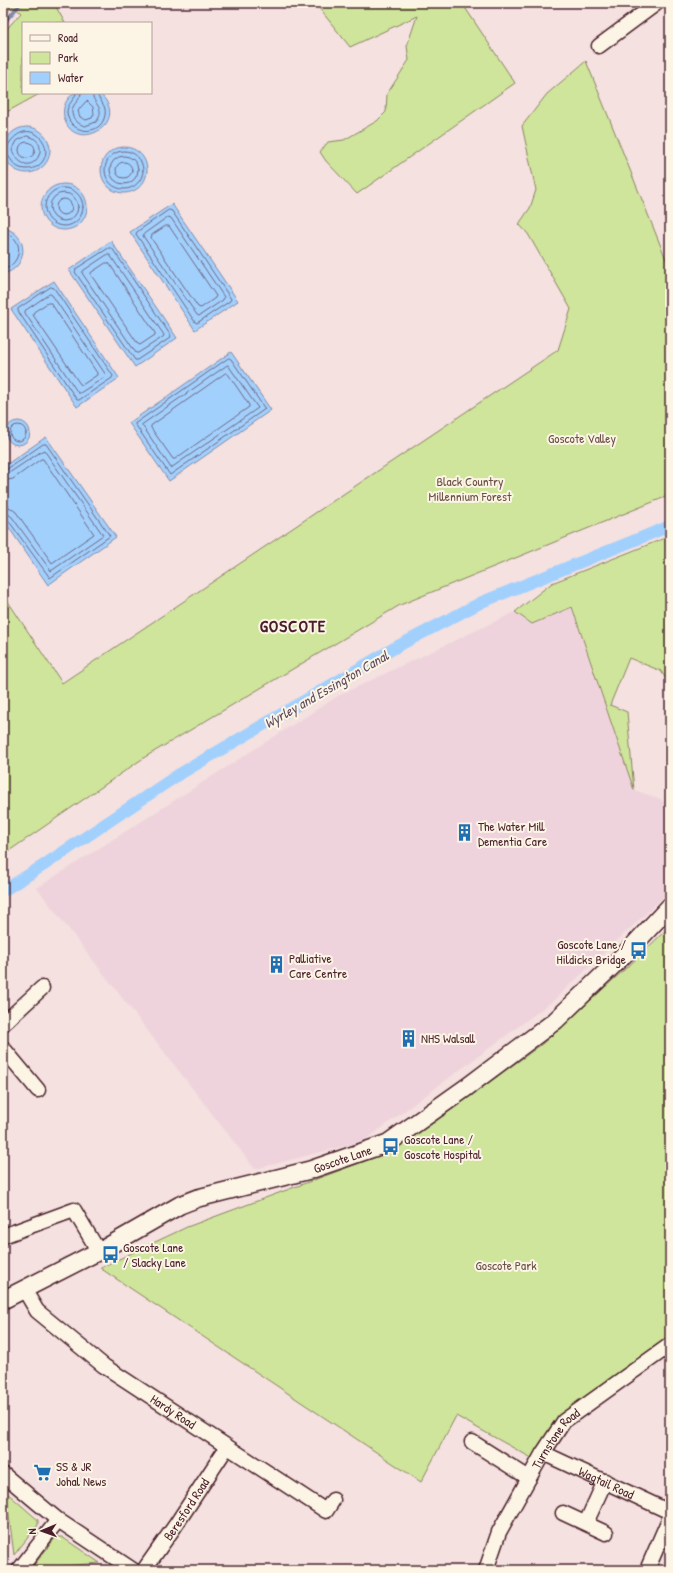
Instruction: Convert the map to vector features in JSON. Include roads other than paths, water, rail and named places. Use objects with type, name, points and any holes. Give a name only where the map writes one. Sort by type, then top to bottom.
[{"type":"street","points":[[599,46],[657,3]]},
{"type":"street","name":"Goscote Lane","points":[[5,1295],[24,1289],[99,1252],[180,1205],[198,1198],[310,1170],[388,1143],[467,1087],[555,1021],[629,950],[670,906]]},
{"type":"street","points":[[3,1024],[42,988]]},
{"type":"street","points":[[3,1048],[38,1090]]},
{"type":"street","points":[[3,1236],[74,1210],[99,1252]]},
{"type":"street","name":"Hardy Road","points":[[24,1289],[37,1311],[104,1366],[326,1512],[333,1500]]},
{"type":"street","name":"Turnstone Road","points":[[486,1570],[499,1532],[543,1453],[564,1421],[670,1345]]},
{"type":"street","points":[[472,1442],[529,1478]]},
{"type":"street","name":"Beresford Road","points":[[144,1570],[227,1447]]},
{"type":"street","name":"Wagtail Road","points":[[543,1453],[670,1512]]},
{"type":"street","points":[[3,1474],[58,1520],[133,1570]]},
{"type":"street","points":[[586,1524],[605,1481]]},
{"type":"street","points":[[563,1513],[606,1533]]},
{"type":"street","points":[[647,1570],[670,1517]]},
{"type":"street","points":[[18,1570],[58,1520]]},
{"type":"water","points":[[73,94],[100,94],[108,104],[110,115],[106,124],[98,131],[88,134],[78,134],[70,128],[64,117],[64,107]]},
{"type":"water","points":[[23,127],[31,127],[40,131],[46,137],[50,150],[46,163],[40,169],[31,173],[23,173],[14,169],[8,163],[4,154],[4,146],[8,137],[14,131]]},
{"type":"water","points":[[120,147],[128,147],[137,151],[143,157],[147,170],[143,183],[137,189],[128,193],[120,193],[111,189],[105,183],[101,174],[101,166],[105,157],[111,151]]},
{"type":"water","points":[[60,184],[68,184],[77,188],[83,194],[87,207],[83,220],[77,226],[68,230],[60,230],[51,226],[45,220],[41,211],[41,203],[45,194],[51,188]]},
{"type":"water","points":[[172,204],[238,301],[195,330],[130,232]]},
{"type":"water","points":[[3,228],[12,231],[18,236],[22,243],[23,251],[22,258],[18,265],[12,271],[3,274]]},
{"type":"water","points":[[111,241],[177,338],[135,367],[69,270]]},
{"type":"water","points":[[54,281],[119,378],[77,407],[11,309]]},
{"type":"water","points":[[231,352],[271,410],[169,481],[129,423]]},
{"type":"water","points":[[18,421],[27,424],[30,433],[27,442],[18,445],[9,442],[6,433],[9,424]]},
{"type":"water","points":[[46,437],[116,537],[48,585],[3,519],[3,467]]},
{"type":"waterway","points":[[3,24],[21,3]]},
{"type":"waterway","name":"Wyrley and Essington Canal","points":[[3,891],[178,775],[396,647],[482,602],[670,526]]},
{"type":"place","name":"The Water Mill Dementia Care","points":[[465,833]]},
{"type":"place","name":"Goscote Lane / Hildicks Bridge","points":[[639,951]]},
{"type":"place","name":"Palliative Care Centre","points":[[276,965]]},
{"type":"place","name":"NHS Walsall","points":[[408,1038]]},
{"type":"place","name":"Goscote Lane / Goscote Hospital","points":[[391,1146]]},
{"type":"place","name":"Goscote Lane / Slacky Lane","points":[[110,1254]]},
{"type":"place","name":"SS & JR Johal News","points":[[43,1473]]},
{"type":"district","name":"GOSCOTE","points":[[293,625]]},
{"type":"park label","name":"Goscote Valley","points":[[582,438]]},
{"type":"park label","name":"Black Country Millennium Forest","points":[[470,488]]},
{"type":"park label","name":"Goscote Park","points":[[506,1265]]}]
